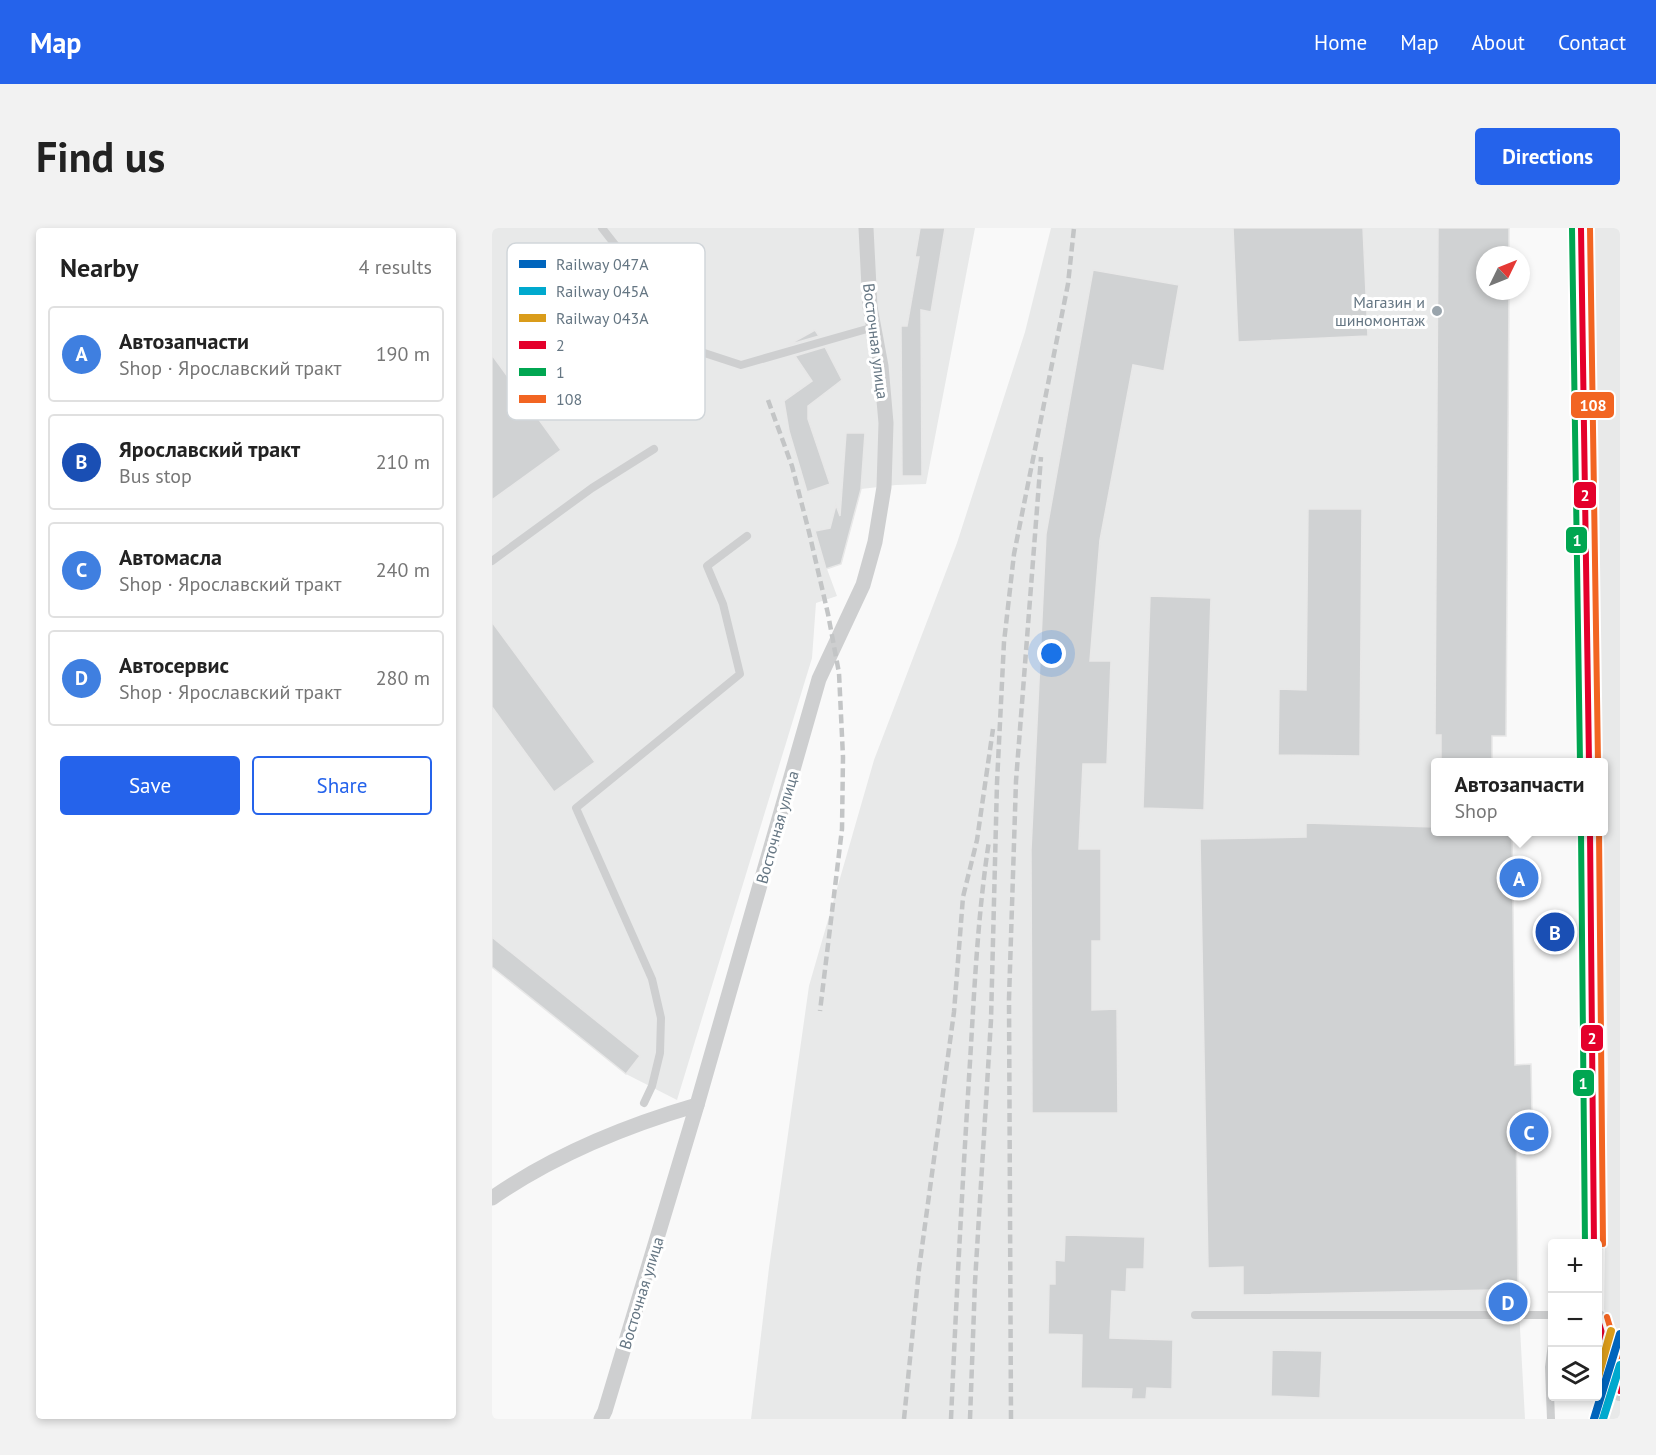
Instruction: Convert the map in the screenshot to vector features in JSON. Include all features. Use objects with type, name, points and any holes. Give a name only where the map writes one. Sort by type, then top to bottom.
[{"type":"street","name":"Восточная улица","points":[[601,1419],[697,1106],[819,680],[863,585],[875,542],[884,487],[886,423],[881,366],[870,307],[866,228]]},
{"type":"street","points":[[1581,228],[1589,758]]},
{"type":"street","points":[[1590,836],[1594,1239]]},
{"type":"street","points":[[492,1198],[539,1167],[646,1120],[697,1106]]},
{"type":"street","points":[[1602,1333],[1620,1391]]},
{"type":"lane","points":[[602,228],[614,243]]},
{"type":"lane","points":[[705,353],[741,365],[874,327]]},
{"type":"lane","points":[[492,561],[592,488],[654,450]]},
{"type":"lane","points":[[644,1103],[652,1086],[660,1053],[661,1018],[652,979],[576,808],[740,674],[723,604],[707,566],[747,536]]},
{"type":"lane","points":[[1195,1315],[1548,1316]]},
{"type":"lane","points":[[1551,1419],[1549,1367],[1552,1347]]},
{"type":"shaded area","points":[[492,228],[975,228],[926,484],[861,489],[841,564],[827,569],[837,596],[816,603],[812,658],[677,1100],[626,1074],[640,1056],[494,939],[492,941]]},
{"type":"shaded area","points":[[1051,228],[1509,228],[1493,246],[1476,246],[1476,300],[1509,300],[1506,736],[1492,736],[1492,758],[1431,758],[1431,836],[1512,836],[1515,1064],[1531,1064],[1532,1114],[1516,1115],[1518,1292],[1525,1419],[751,1419],[769,1268],[809,986],[874,760],[957,543],[1025,332]]},
{"type":"shaded area","points":[[1592,228],[1620,228],[1620,1419],[1588,1419],[1595,1404],[1594,1401],[1602,1401],[1602,1337],[1609,1332],[1604,1309],[1608,1069],[1604,836],[1608,836],[1608,758],[1602,758]]},
{"type":"building","points":[[920,228],[945,228],[931,312],[921,310],[922,476],[902,476],[901,326],[907,326],[919,257],[915,257]]},
{"type":"building","points":[[1233,228],[1363,228],[1368,336],[1238,342]]},
{"type":"building","points":[[1438,228],[1509,228],[1509,246],[1476,246],[1476,300],[1509,300],[1506,736],[1492,736],[1492,758],[1441,758],[1441,735],[1435,735]]},
{"type":"building","points":[[1093,270],[1179,285],[1164,371],[1133,365],[1100,540],[1090,661],[1111,661],[1107,764],[1083,764],[1079,849],[1101,849],[1101,941],[1092,941],[1092,1010],[1117,1009],[1118,1113],[1032,1113],[1031,850],[1046,534]]},
{"type":"building","points":[[815,330],[819,336],[788,345]]},
{"type":"building","points":[[825,347],[842,380],[808,406],[808,419],[830,484],[807,492],[789,431],[784,401],[812,381],[795,356]]},
{"type":"building","points":[[492,355],[507,376],[507,420],[539,420],[561,450],[492,500]]},
{"type":"building","points":[[846,433],[865,433],[861,489],[841,564],[826,569],[815,531],[830,528],[836,505],[840,516]]},
{"type":"building","points":[[1308,509],[1362,509],[1360,756],[1278,755],[1279,689],[1306,690]]},
{"type":"building","points":[[1150,596],[1211,598],[1204,810],[1143,808]]},
{"type":"building","points":[[492,622],[595,762],[554,792],[492,707]]},
{"type":"building","points":[[1306,823],[1431,827],[1431,836],[1512,836],[1515,1065],[1531,1064],[1532,1114],[1516,1114],[1518,1292],[1493,1290],[1243,1295],[1243,1267],[1208,1268],[1200,839],[1306,837]]},
{"type":"building","points":[[492,937],[640,1056],[626,1074],[492,967]]},
{"type":"building","points":[[1065,1235],[1145,1237],[1144,1269],[1127,1269],[1126,1292],[1112,1291],[1110,1338],[1173,1340],[1172,1389],[1147,1388],[1146,1399],[1131,1399],[1132,1389],[1081,1388],[1082,1335],[1048,1334],[1049,1284],[1055,1284],[1055,1260],[1064,1261]]},
{"type":"building","points":[[1272,1350],[1322,1351],[1320,1398],[1271,1396]]},
{"type":"railway","points":[[970,1419],[975,1282],[991,1020],[997,783],[1004,642],[1014,554],[1068,284],[1074,228]]},
{"type":"railway","points":[[768,400],[792,466],[828,614],[839,673],[843,757],[842,829],[820,1011]]},
{"type":"railway","points":[[1011,1419],[1009,999],[1016,781],[1041,457]]},
{"type":"railway","points":[[904,1419],[919,1269],[954,1012],[963,897],[977,840],[993,729]]},
{"type":"railway","points":[[951,1419],[974,989],[989,841]]},
{"type":"rail line","name":"043А","points":[[1602,1363],[1611,1331]]},
{"type":"rail line","name":"047А","points":[[1594,1419],[1620,1334]]},
{"type":"rail line","name":"045А","points":[[1603,1419],[1620,1365]]},
{"type":"transit line","name":"1","points":[[1572,228],[1580,758]]},
{"type":"transit line","name":"2","points":[[1581,228],[1589,758]]},
{"type":"transit line","name":"108","points":[[1590,228],[1598,758]]},
{"type":"transit line","name":"1","points":[[1581,836],[1585,1239]]},
{"type":"transit line","name":"2","points":[[1590,836],[1594,1239]]},
{"type":"transit line","name":"108","points":[[1599,836],[1603,1244]]},
{"type":"transit line","name":"108","points":[[1607,1317],[1620,1361]]},
{"type":"transit line","name":"2","points":[[1602,1333],[1620,1391]]},
{"type":"transit line","name":"1","points":[[1602,1363],[1611,1394]]},
{"type":"place","name":"Магазин и шиномонтаж","points":[[1437,311]]},
{"type":"place","name":"Автозапчасти","points":[[1519,878]]},
{"type":"place","name":"Ярославский тракт","points":[[1555,932]]},
{"type":"place","name":"Автомасла","points":[[1529,1132]]},
{"type":"place","name":"Автосервис","points":[[1508,1302]]}]
